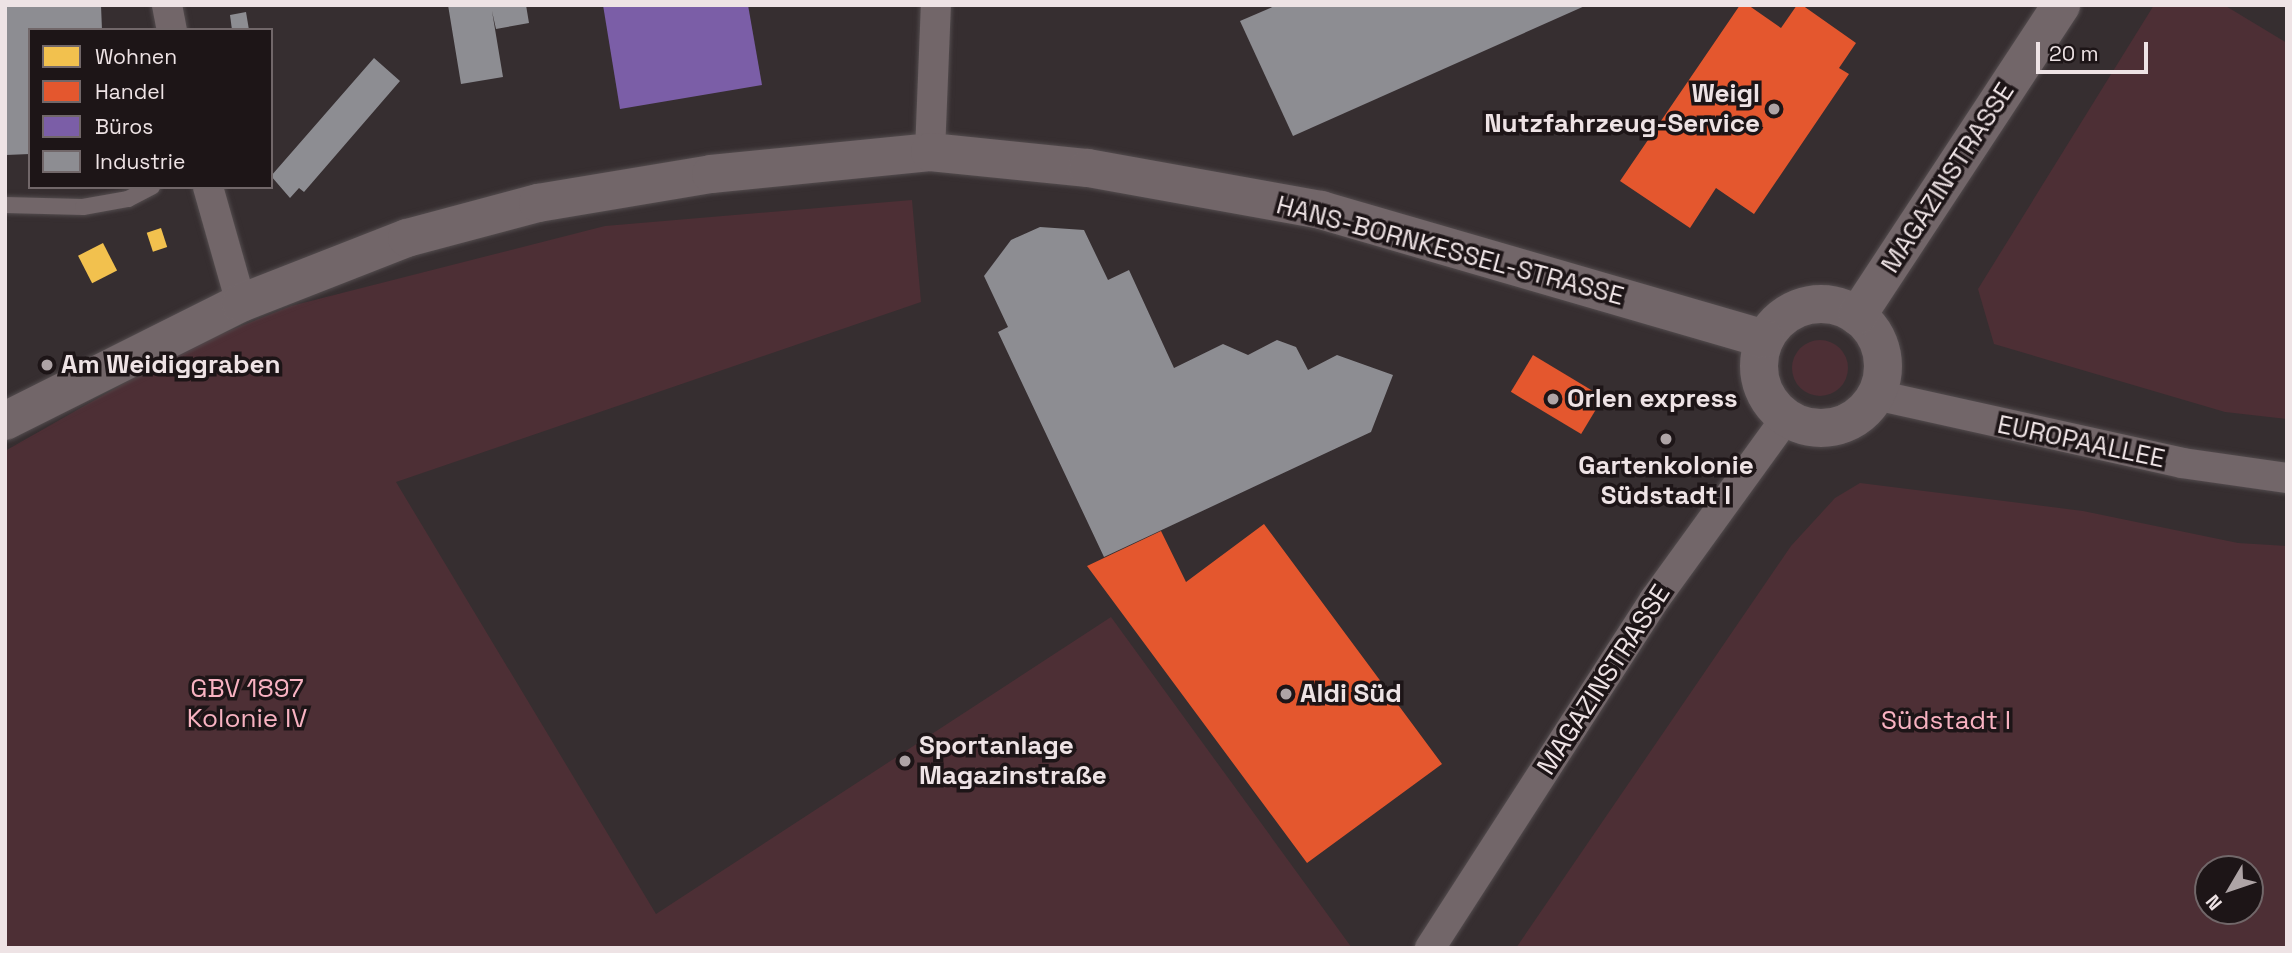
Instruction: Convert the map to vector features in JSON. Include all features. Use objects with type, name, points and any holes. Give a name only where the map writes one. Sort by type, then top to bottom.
[{"type":"street","points":[[167,5],[172,28]]},
{"type":"street","points":[[930,152],[936,5]]},
{"type":"street","name":"MAGAZINSTRASSE","points":[[1857,316],[2061,5]]},
{"type":"street","name":"HANS-BORNKESSEL-STRASSE","points":[[5,421],[241,303],[407,238],[538,203],[711,174],[930,152],[1088,168],[1321,210],[1765,339]]},
{"type":"street","points":[[209,189],[241,303]]},
{"type":"street","points":[[1817,304],[1838,306],[1857,316],[1873,331],[1881,350],[1884,372],[1876,396],[1866,411],[1849,423],[1828,429],[1806,427],[1786,418],[1773,406],[1759,374],[1765,339],[1778,321],[1817,304]]},
{"type":"street","name":"EUROPAALLEE","points":[[1876,396],[2182,463],[2287,478]]},
{"type":"street","name":"MAGAZINSTRASSE","points":[[1430,948],[1655,599],[1786,418]]},
{"type":"lane","points":[[5,205],[83,207],[128,199],[148,189]]},
{"type":"green space","points":[[2154,5],[2224,5],[2287,43],[2287,419],[2225,412],[1994,344],[1978,289]]},
{"type":"green space","name":"GBV 1897 Kolonie IV","points":[[912,200],[921,302],[396,482],[656,914],[1111,617],[1352,948],[5,948],[5,451],[186,348],[291,306],[605,226]]},
{"type":"green space","points":[[1815,340],[1825,340],[1840,348],[1846,357],[1846,379],[1840,388],[1825,396],[1815,396],[1797,384],[1792,373],[1792,363],[1804,345]]},
{"type":"green space","name":"Südstadt I","points":[[1860,483],[2083,511],[2238,543],[2287,546],[2287,948],[1516,948],[1791,546],[1835,498]]},
{"type":"building: Wohnen","points":[[161,228],[167,247],[153,252],[147,233]]},
{"type":"building: Wohnen","points":[[103,243],[117,271],[92,283],[78,256]]},
{"type":"building: Handel","points":[[1740,5],[1748,5],[1781,28],[1797,5],[1802,5],[1856,43],[1839,68],[1849,74],[1754,214],[1716,188],[1690,228],[1620,181]]},
{"type":"building: Handel","points":[[1533,355],[1603,397],[1581,434],[1511,392]]},
{"type":"building: Handel","name":"Aldi Süd","points":[[1264,524],[1442,764],[1307,863],[1087,566],[1161,531],[1186,582]]},
{"type":"building: Büros","points":[[603,5],[748,5],[762,85],[620,109]]},
{"type":"building: Industrie","points":[[5,5],[101,5],[102,28],[28,28],[28,154],[6,155]]},
{"type":"building: Industrie","points":[[448,5],[526,5],[529,23],[496,29],[492,11],[503,77],[461,84]]},
{"type":"building: Industrie","points":[[1277,5],[1587,5],[1293,136],[1240,21]]},
{"type":"building: Industrie","points":[[246,12],[249,28],[232,28],[230,15]]},
{"type":"building: Industrie","points":[[374,58],[400,81],[304,192],[299,188],[290,198],[273,178],[273,174]]},
{"type":"building: Industrie","points":[[1040,227],[1084,230],[1108,280],[1129,270],[1174,368],[1223,344],[1248,355],[1277,340],[1296,347],[1308,370],[1337,355],[1393,375],[1371,432],[1104,557],[998,332],[1008,327],[984,276],[1011,240]]},
{"type":"place","name":"Weigl Nutzfahrzeug-Service","points":[[1774,109]]},
{"type":"place","name":"Am Weidiggraben","points":[[47,365]]},
{"type":"place","name":"Orlen express","points":[[1553,399]]},
{"type":"place","name":"Gartenkolonie Südstadt I","points":[[1666,439]]},
{"type":"place","name":"Aldi Süd","points":[[1286,694]]},
{"type":"place","name":"Sportanlage Magazinstraße","points":[[905,761]]}]
